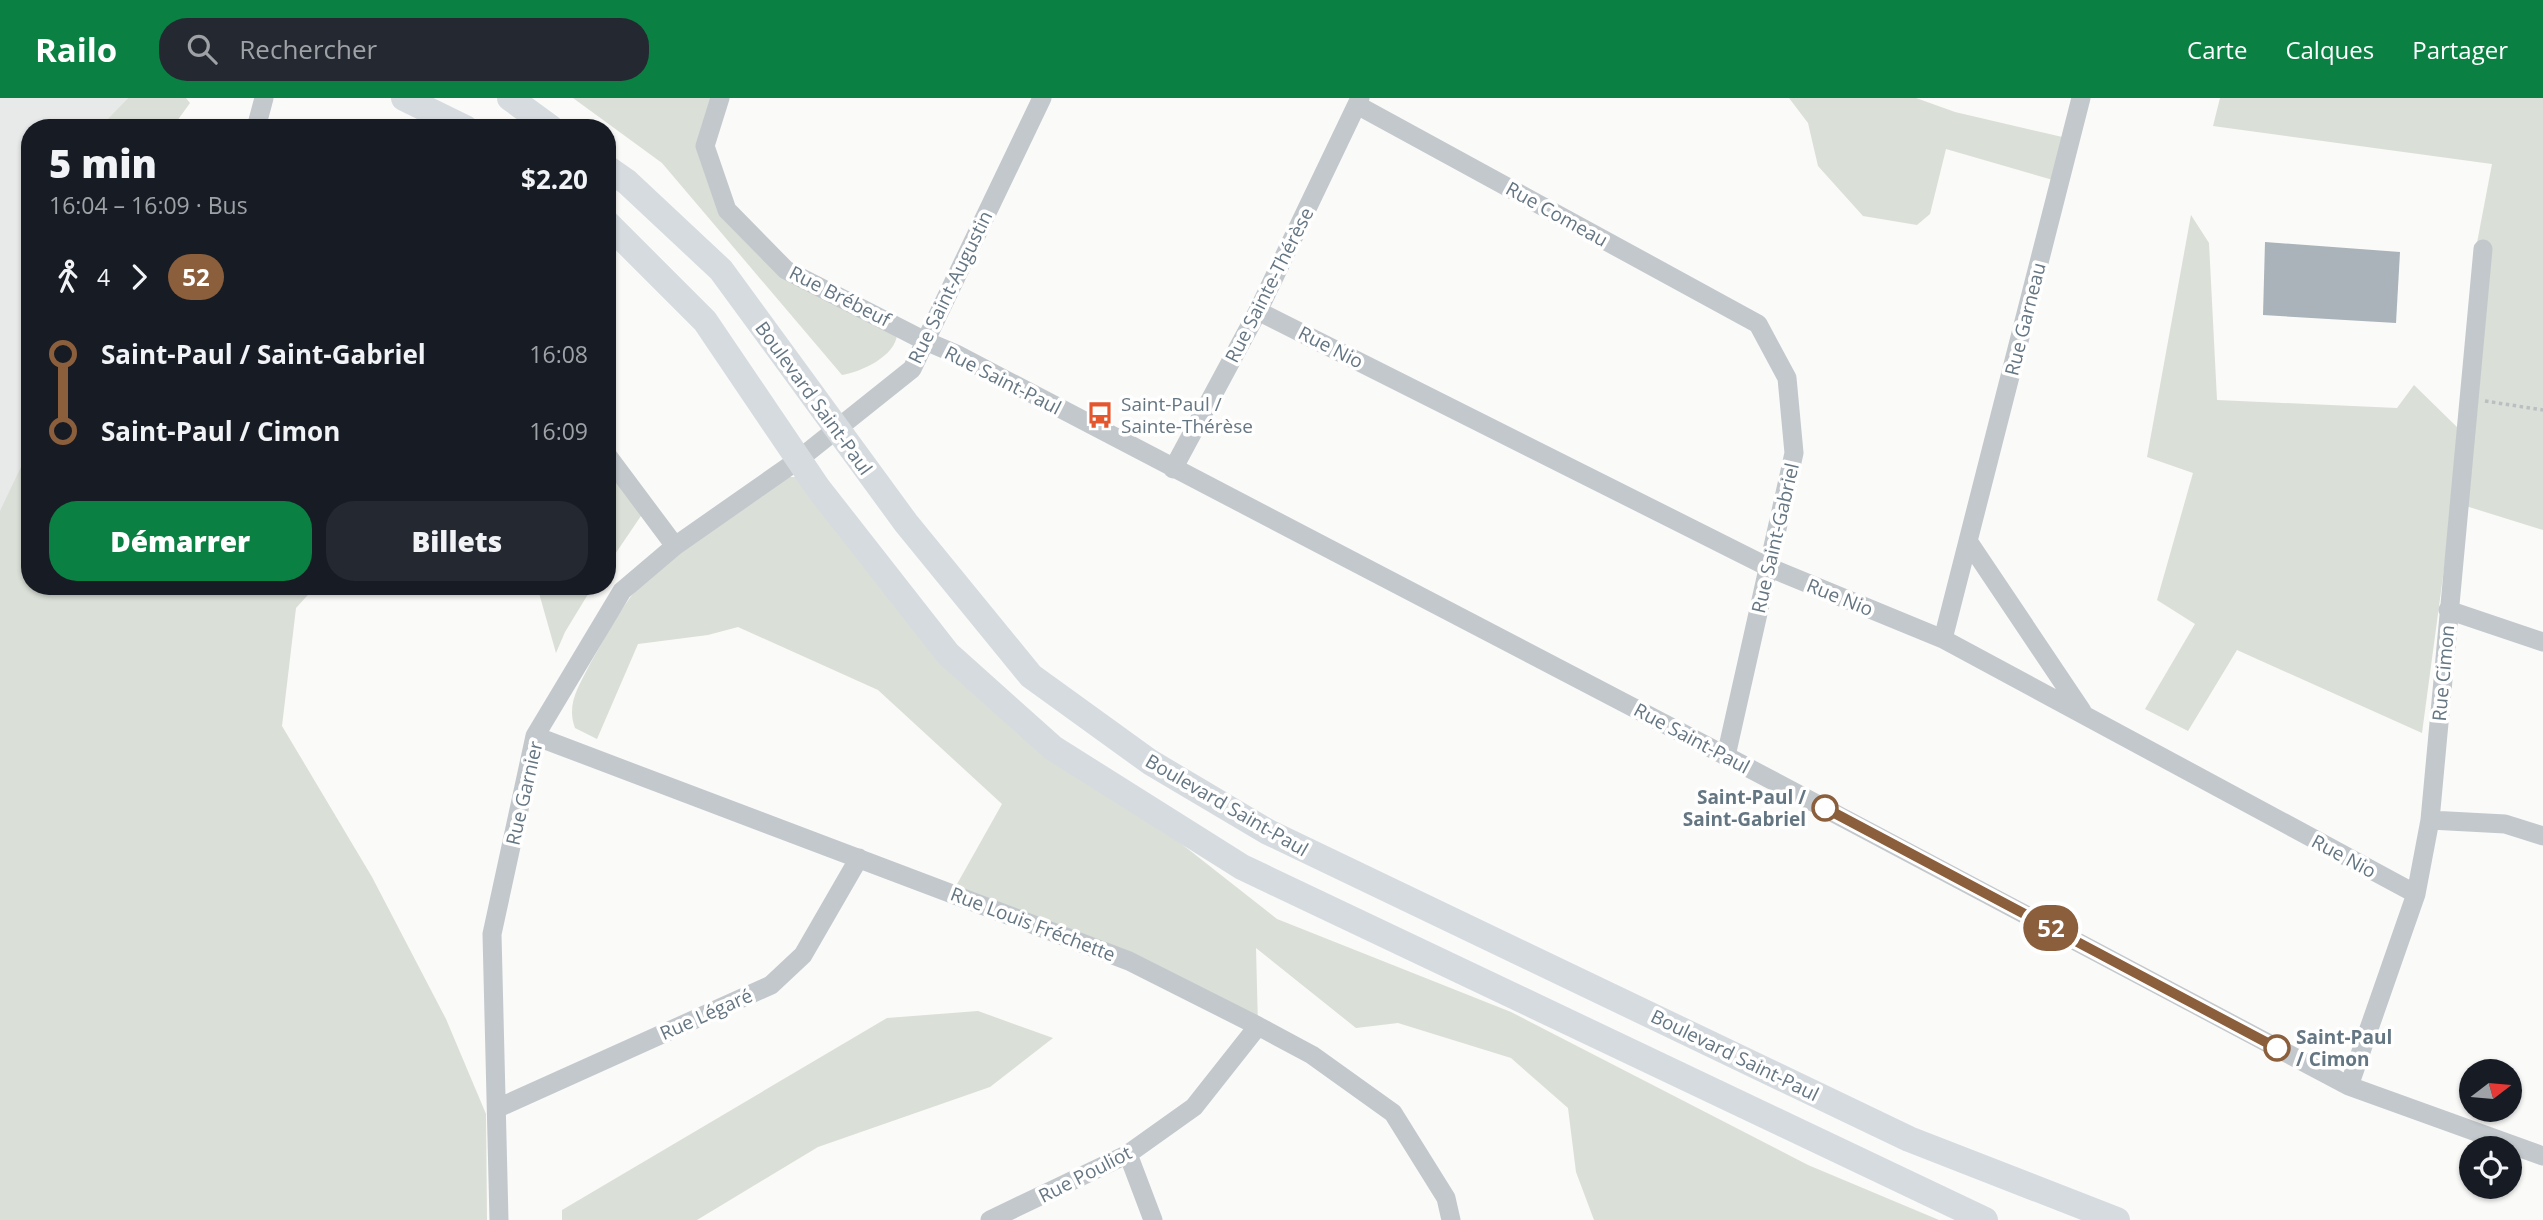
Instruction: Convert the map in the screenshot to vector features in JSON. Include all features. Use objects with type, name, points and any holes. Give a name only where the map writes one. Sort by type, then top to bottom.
[{"type":"main road","points":[[404,98],[447,119]]},
{"type":"main road","points":[[510,98],[539,119]]},
{"type":"main road","name":"Boulevard Saint-Paul","points":[[616,174],[721,270],[906,523],[1031,677],[1150,762],[1268,832],[1897,1133],[2117,1220]]},
{"type":"main road","points":[[616,232],[705,321],[792,465],[948,654],[1064,755],[1242,867],[1985,1220]]},
{"type":"street","points":[[258,119],[264,98]]},
{"type":"street","name":"Rue Brébeuf","points":[[720,98],[705,146],[727,210],[786,270],[923,340]]},
{"type":"street","name":"Rue Saint-Augustin","points":[[792,465],[912,369],[923,340],[1042,98]]},
{"type":"street","name":"Rue Garneau","points":[[1943,639],[2081,98]]},
{"type":"street","name":"Rue Sainte-Thérèse","points":[[1173,469],[1258,311],[1358,102]]},
{"type":"street","name":"Rue Comeau","points":[[1358,102],[1758,324]]},
{"type":"street","name":"Rue Cimon","points":[[2349,1086],[2416,894],[2430,820],[2483,249]]},
{"type":"street","name":"Rue Nio","points":[[1258,311],[1768,567],[1943,639],[2416,894]]},
{"type":"street","name":"Rue Saint-Gabriel","points":[[1726,756],[1794,453],[1787,378],[1758,324]]},
{"type":"street","name":"Rue Saint-Paul","points":[[923,340],[956,354],[1726,756],[2349,1086],[2543,1156]]},
{"type":"street","name":"Rue Garnier","points":[[499,1220],[492,934],[535,736],[622,591],[676,546],[792,465]]},
{"type":"street","points":[[616,467],[676,546]]},
{"type":"street","points":[[1968,541],[2085,715]]},
{"type":"street","points":[[2448,610],[2543,642]]},
{"type":"street","name":"Rue Louis Fréchette","points":[[535,736],[1129,961],[1258,1026],[1311,1055],[1392,1113],[1446,1198],[1451,1220]]},
{"type":"street","points":[[2430,820],[2505,824],[2543,836]]},
{"type":"street","name":"Rue Légaré","points":[[498,1108],[771,985],[803,955],[859,858]]},
{"type":"street","name":"Rue Pouliot","points":[[990,1220],[1128,1154],[1194,1107],[1258,1026]]},
{"type":"street","points":[[1128,1154],[1153,1220]]},
{"type":"path","points":[[2476,399],[2543,410]]},
{"type":"shaded area","points":[[0,98],[128,98],[108,119],[21,119],[21,469],[4,508],[0,511]]},
{"type":"shaded area","points":[[128,98],[186,98],[190,103],[178,119],[108,119]]},
{"type":"shaded area","points":[[573,98],[720,98],[705,146],[727,210],[786,270],[897,334],[891,349],[867,367],[842,375],[662,163],[616,129],[616,119],[602,119]]},
{"type":"shaded area","points":[[1789,98],[1916,98],[1955,112],[2071,139],[2060,182],[1946,149],[1930,214],[1917,225],[1863,216],[1818,166],[1808,123]]},
{"type":"shaded area","points":[[2220,98],[2543,98],[2543,530],[2453,502],[2422,733],[2237,650],[2188,731],[2145,709],[2195,624],[2157,600],[2193,473],[2147,457],[2191,215],[2209,243],[2217,400],[2397,408],[2414,385],[2459,429],[2476,248],[2492,164],[2213,126]]},
{"type":"shaded area","points":[[21,467],[21,595],[308,595],[296,608],[282,726],[372,877],[446,1019],[486,1114],[487,1220],[0,1220],[0,511]]},
{"type":"shaded area","points":[[616,475],[645,510],[616,553]]},
{"type":"shaded area","points":[[789,477],[805,477],[905,611],[1151,820],[1277,919],[1511,1012],[1808,1165],[1939,1220],[1594,1220],[1576,1172],[1568,1108],[1511,1058],[1398,1023],[1356,1028],[1256,948],[1258,1026],[952,893],[1002,804],[878,690],[738,627],[708,635],[638,644],[597,739],[575,728],[572,711],[578,688],[612,625],[638,588],[689,543]]},
{"type":"shaded area","points":[[540,595],[588,595],[565,632],[556,653]]},
{"type":"shaded area","points":[[978,1011],[1053,1038],[990,1087],[818,1147],[697,1220],[562,1220],[562,1210],[887,1018]]},
{"type":"building","points":[[2265,242],[2400,252],[2396,323],[2263,315]]},
{"type":"bus line","name":"52","points":[[1825,808],[2277,1048]]},
{"type":"place","name":"Saint-Paul / Sainte-Thérèse","points":[[1100,415]]},
{"type":"place","name":"Saint-Paul / Saint-Gabriel","points":[[1825,808]]},
{"type":"place","name":"Saint-Paul / Cimon","points":[[2277,1048]]}]
